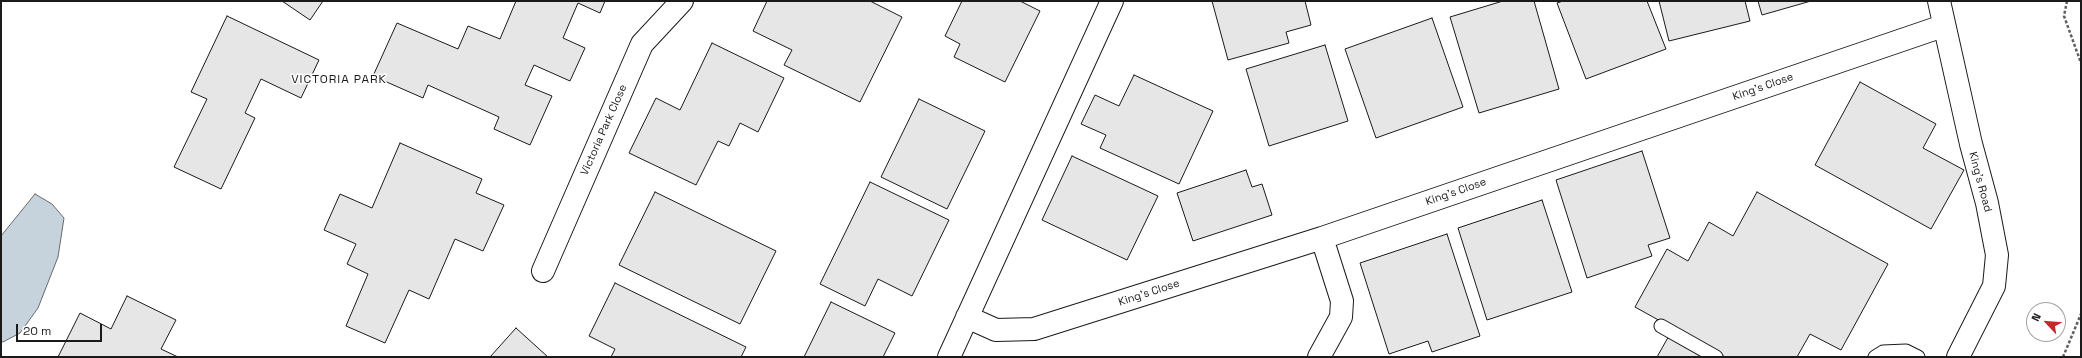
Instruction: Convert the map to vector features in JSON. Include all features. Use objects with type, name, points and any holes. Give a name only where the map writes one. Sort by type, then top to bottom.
[{"type":"street","name":"Victoria Park Close","points":[[543,271],[642,44],[682,1]]},
{"type":"street","points":[[949,357],[1112,1]]},
{"type":"street","name":"King's Road","points":[[1938,1],[1942,26],[1970,144],[1987,203],[1997,255],[1994,286],[1958,357]]},
{"type":"street","name":"King's Close","points":[[967,317],[996,330],[1034,329],[1322,238],[1942,26]]},
{"type":"street","points":[[1319,357],[1341,317],[1342,301],[1322,238]]},
{"type":"lane","points":[[1661,326],[1716,357]]},
{"type":"lane","points":[[1875,357],[1883,352],[1906,351],[1918,357]]},
{"type":"path","points":[[2068,1],[2064,16],[2081,62]]},
{"type":"path","points":[[2064,357],[2081,314]]},
{"type":"shaded area","points":[[35,194],[52,204],[64,218],[58,257],[38,308],[20,333],[3,342],[1,341],[1,236]]},
{"type":"building","points":[[282,1],[323,1],[310,20]]},
{"type":"building","points":[[516,1],[605,1],[600,13],[578,3],[563,38],[585,48],[570,81],[534,65],[525,85],[552,96],[530,145],[494,129],[499,117],[428,85],[423,98],[373,76],[397,23],[458,49],[468,26],[500,39]]},
{"type":"building","points":[[767,1],[870,1],[902,17],[860,102],[784,65],[792,50],[753,31]]},
{"type":"building","points":[[962,1],[1020,1],[1040,11],[1005,82],[954,57],[960,44],[945,36]]},
{"type":"building","points":[[1212,1],[1305,1],[1311,25],[1286,32],[1289,43],[1228,60]]},
{"type":"building","points":[[1503,1],[1534,1],[1559,89],[1479,113],[1450,17]]},
{"type":"building","points":[[1563,1],[1647,1],[1666,49],[1586,79],[1557,3]]},
{"type":"building","points":[[1659,1],[1745,1],[1750,21],[1669,41]]},
{"type":"building","points":[[1758,1],[1811,1],[1762,15]]},
{"type":"building","points":[[227,16],[319,60],[301,98],[261,79],[245,113],[255,118],[221,189],[174,167],[207,99],[191,92]]},
{"type":"building","points":[[1432,18],[1463,107],[1376,138],[1345,49]]},
{"type":"building","points":[[712,43],[784,78],[758,132],[740,123],[729,146],[718,141],[696,185],[629,153],[656,98],[680,110]]},
{"type":"building","points":[[1325,45],[1348,121],[1269,146],[1246,69]]},
{"type":"building","points":[[1134,75],[1213,111],[1179,184],[1100,148],[1106,135],[1081,124],[1095,95],[1119,106]]},
{"type":"building","points":[[1860,82],[1936,124],[1923,148],[1964,170],[1931,229],[1815,165]]},
{"type":"building","points":[[919,99],[985,131],[947,209],[881,177]]},
{"type":"building","points":[[400,143],[482,179],[476,193],[504,205],[483,251],[455,239],[429,299],[409,290],[385,343],[346,326],[368,274],[347,264],[356,244],[324,230],[340,194],[372,208]]},
{"type":"building","points":[[1642,151],[1670,238],[1648,245],[1652,256],[1587,278],[1556,180]]},
{"type":"building","points":[[1072,156],[1158,196],[1127,260],[1042,220]]},
{"type":"building","points":[[1246,170],[1252,187],[1262,184],[1272,215],[1193,241],[1177,193]]},
{"type":"building","points":[[870,182],[949,220],[912,296],[878,279],[865,306],[820,284]]},
{"type":"building","points":[[655,192],[776,251],[740,324],[619,265]]},
{"type":"building","points":[[1757,192],[1888,264],[1841,350],[1810,334],[1797,357],[1725,357],[1635,307],[1667,249],[1688,261],[1709,222],[1733,236]]},
{"type":"building","points":[[1542,200],[1572,292],[1487,320],[1458,228]]},
{"type":"building","points":[[1447,234],[1480,336],[1432,352],[1428,341],[1389,354],[1360,263]]},
{"type":"building","points":[[615,283],[746,347],[741,357],[611,357],[615,349],[589,336]]},
{"type":"building","points":[[127,296],[176,320],[161,349],[178,357],[58,357],[80,313],[111,329]]},
{"type":"building","points":[[831,302],[895,333],[883,357],[804,357]]},
{"type":"building","points":[[516,328],[548,357],[490,357]]},
{"type":"building","points":[[1670,334],[1711,357],[1657,357]]},
{"type":"district","name":"VICTORIA PARK","points":[[339,80]]}]
